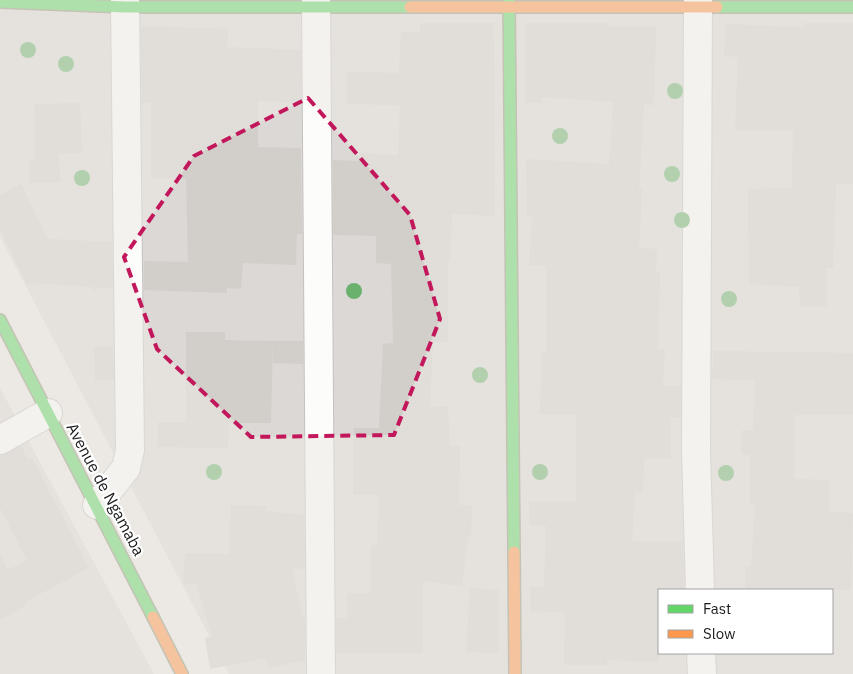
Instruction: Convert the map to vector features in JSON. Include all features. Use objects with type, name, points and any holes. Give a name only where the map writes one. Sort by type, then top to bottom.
[{"type":"street","points":[[0,2],[125,4],[698,3],[853,7]]},
{"type":"street","points":[[698,3],[696,451],[700,589]]},
{"type":"street","points":[[98,505],[126,468],[130,450],[125,4]]},
{"type":"street","points":[[316,4],[321,674]]},
{"type":"street","points":[[509,4],[516,674]]},
{"type":"street","name":"Avenue de Ngamaba","points":[[0,320],[98,505],[182,674]]},
{"type":"street","points":[[0,440],[48,413]]},
{"type":"street","points":[[701,654],[702,674]]},
{"type":"highlighted area","points":[[308,98],[410,215],[440,319],[394,435],[251,437],[157,349],[124,257],[194,156]]},
{"type":"shaded area","points":[[0,0],[853,0],[853,674],[229,674],[0,237]]},
{"type":"shaded area","points":[[0,388],[154,674],[0,674]]},
{"type":"building","points":[[420,23],[494,23],[495,216],[452,214],[450,262],[448,262],[448,342],[433,342],[430,407],[448,406],[450,446],[460,446],[459,505],[472,505],[471,536],[468,536],[462,586],[423,581],[423,653],[336,653],[336,618],[347,618],[347,593],[370,593],[371,545],[377,545],[379,495],[353,495],[354,428],[379,428],[383,344],[393,343],[391,264],[376,263],[376,236],[333,235],[333,160],[359,161],[360,153],[398,155],[400,105],[346,104],[347,72],[399,73],[401,32],[420,33]]},
{"type":"building","points":[[525,23],[608,23],[608,26],[656,27],[654,105],[644,104],[639,189],[642,189],[639,248],[657,249],[656,272],[660,272],[658,349],[665,349],[663,386],[681,386],[681,418],[670,418],[671,459],[644,459],[643,493],[635,492],[632,541],[683,542],[684,589],[658,589],[659,662],[607,660],[607,665],[564,665],[565,612],[530,611],[530,587],[544,587],[546,526],[529,525],[529,501],[576,502],[576,415],[540,414],[542,353],[546,353],[546,266],[529,265],[532,217],[527,216],[526,159],[609,164],[613,104],[611,102],[542,97],[542,103],[526,103]]},
{"type":"building","points":[[803,23],[853,23],[853,184],[836,183],[833,268],[826,268],[827,306],[800,307],[799,287],[749,284],[748,189],[792,188],[793,130],[735,131],[738,57],[724,56],[726,24],[803,27]]},
{"type":"building","points":[[141,26],[228,29],[227,47],[301,50],[301,103],[258,101],[258,147],[301,148],[302,234],[297,234],[296,265],[243,263],[241,289],[227,288],[227,293],[144,290],[144,261],[188,262],[186,179],[151,178],[151,103],[142,102]]},
{"type":"building","points":[[80,103],[82,153],[59,154],[60,182],[29,183],[29,159],[35,159],[34,104]]},
{"type":"building","points":[[21,184],[48,239],[112,242],[113,288],[100,288],[93,291],[93,287],[31,283],[27,285],[0,229],[0,195]]},
{"type":"building","points":[[186,332],[225,332],[225,340],[273,341],[271,423],[229,423],[228,448],[158,447],[158,422],[186,422]]},
{"type":"building","points":[[273,341],[303,341],[303,364],[273,363]]},
{"type":"building","points":[[113,346],[114,380],[95,380],[94,347]]},
{"type":"building","points":[[714,351],[853,353],[853,415],[795,415],[794,479],[830,480],[829,512],[853,513],[851,590],[745,589],[746,567],[751,567],[755,505],[750,505],[750,455],[741,454],[742,430],[753,430],[755,380],[712,379]]},
{"type":"building","points":[[21,446],[28,460],[32,458],[89,568],[25,602],[26,605],[0,620],[0,554],[8,570],[27,560],[0,508],[0,456]]},
{"type":"building","points":[[231,505],[267,506],[266,511],[304,515],[305,569],[292,568],[303,619],[305,619],[305,660],[269,668],[266,658],[210,669],[205,638],[212,636],[196,584],[183,584],[185,553],[229,554]]},
{"type":"building","points":[[470,588],[499,590],[498,653],[466,652]]},
{"type":"traffic: fast","points":[[509,0],[514,552]]},
{"type":"traffic: fast","points":[[0,2],[125,7],[410,7]]},
{"type":"traffic: fast","points":[[717,7],[853,7]]},
{"type":"traffic: fast","points":[[0,320],[153,617]]},
{"type":"traffic: slow","points":[[410,7],[717,7]]},
{"type":"traffic: slow","points":[[514,552],[515,674]]},
{"type":"traffic: slow","points":[[153,617],[182,674]]}]
